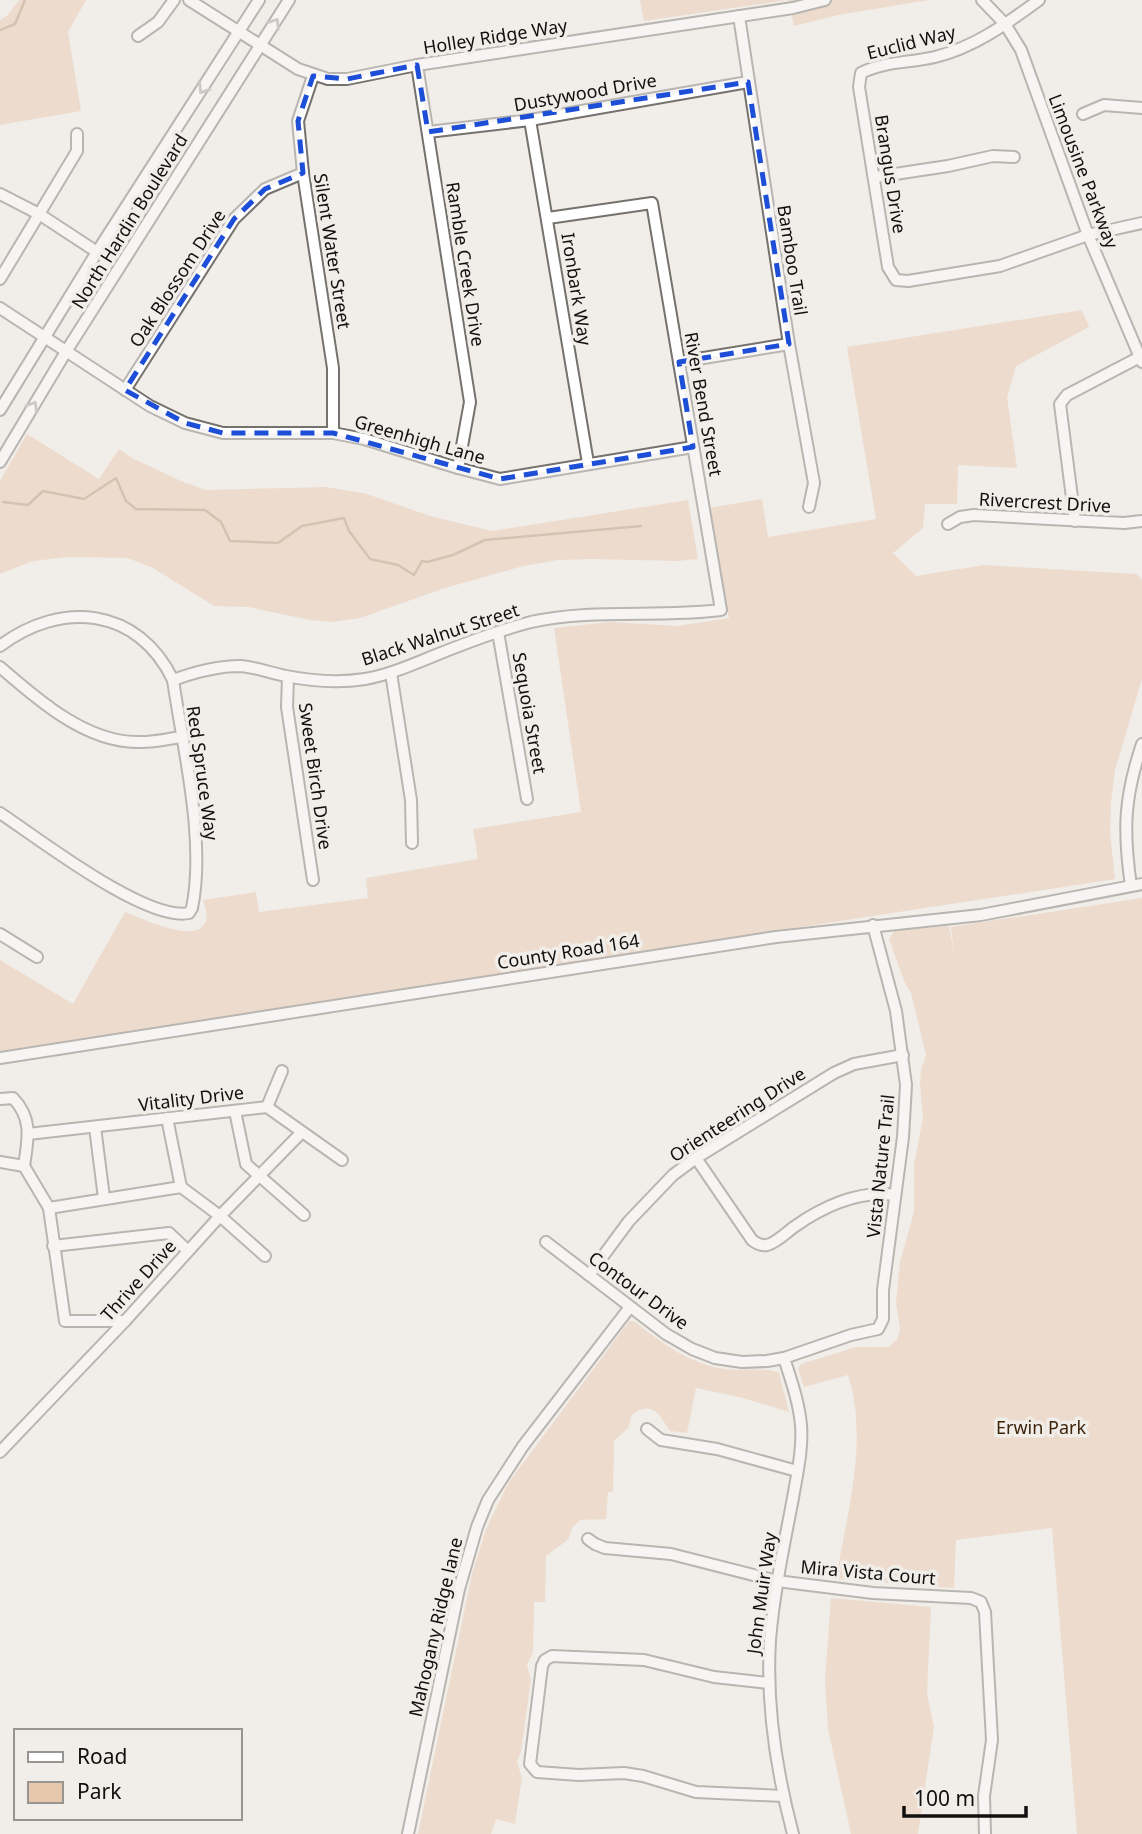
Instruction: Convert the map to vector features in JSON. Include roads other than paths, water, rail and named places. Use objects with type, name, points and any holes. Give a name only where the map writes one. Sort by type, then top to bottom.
[{"type":"street","points":[[138,36],[158,22],[174,0]]},
{"type":"street","name":"Holley Ridge Way","points":[[189,0],[290,65],[313,76],[328,79],[347,79],[417,65],[739,16],[825,0]]},
{"type":"street","name":"North Hardin Boulevard","points":[[0,410],[97,252],[259,0]]},
{"type":"street","name":"North Hardin Boulevard","points":[[0,462],[67,350],[289,0]]},
{"type":"street","name":"Limousine Parkway","points":[[982,0],[1005,24],[1021,50],[1088,235],[1141,359]]},
{"type":"street","name":"Euclid Way","points":[[861,73],[874,66],[932,58],[974,44],[1039,0]]},
{"type":"street","name":"Bamboo Trail","points":[[739,16],[789,344],[814,483],[809,507]]},
{"type":"street","name":"Ramble Creek Drive","points":[[417,65],[470,402],[458,468]]},
{"type":"street","name":"Brangus Drive","points":[[861,73],[859,88],[888,267],[896,280],[908,281],[1000,266],[1088,235]]},
{"type":"street","name":"Silent Water Street","points":[[313,76],[298,121],[303,173],[333,368],[334,433]]},
{"type":"street","name":"Dustywood Drive","points":[[428,132],[530,120],[748,82]]},
{"type":"street","points":[[1083,114],[1104,105],[1142,108]]},
{"type":"street","name":"Ironbark Way","points":[[530,120],[588,463]]},
{"type":"street","points":[[0,279],[77,151],[76,134]]},
{"type":"street","points":[[875,177],[993,156],[1014,156]]},
{"type":"street","name":"Oak Blossom Drive","points":[[125,390],[234,219],[265,189],[303,173]]},
{"type":"street","points":[[0,194],[39,214],[97,252]]},
{"type":"street","name":"River Bend Street","points":[[548,218],[652,203],[720,610]]},
{"type":"street","points":[[1088,235],[1142,223]]},
{"type":"street","name":"Greenhigh Lane","points":[[0,308],[150,406],[185,423],[223,433],[334,433],[364,439],[500,479],[693,447]]},
{"type":"street","points":[[679,362],[789,344]]},
{"type":"street","points":[[1075,521],[1060,404],[1067,395],[1141,359]]},
{"type":"street","name":"Rivercrest Drive","points":[[948,524],[960,517],[974,515],[1124,523],[1142,521]]},
{"type":"street","name":"Black Walnut Street","points":[[173,680],[218,667],[243,666],[288,677],[336,681],[365,679],[391,673],[530,622],[572,615],[616,612],[691,614],[720,610]]},
{"type":"street","points":[[0,646],[16,634],[41,623],[71,618],[100,618],[126,626],[148,642],[164,661],[173,680]]},
{"type":"street","name":"Sequoia Street","points":[[498,632],[527,799]]},
{"type":"street","points":[[0,667],[34,696],[93,732],[137,743],[181,737]]},
{"type":"street","points":[[391,673],[411,800],[412,843]]},
{"type":"street","name":"Sweet Birch Drive","points":[[288,677],[287,708],[313,880]]},
{"type":"street","name":"Red Spruce Way","points":[[0,813],[121,892],[168,911],[189,913],[193,902],[196,835],[173,680]]},
{"type":"street","points":[[1137,885],[1125,843],[1126,809],[1132,774],[1142,744]]},
{"type":"street","name":"County Road 164","points":[[0,1058],[776,937],[981,915],[1137,885]]},
{"type":"street","name":"Vista Nature Trail","points":[[873,925],[897,1011],[906,1106],[883,1290],[883,1319],[878,1329]]},
{"type":"street","points":[[0,934],[37,957]]},
{"type":"street","name":"Orienteering Drive","points":[[589,1275],[629,1221],[655,1192],[696,1158],[834,1073],[854,1064],[903,1055]]},
{"type":"street","points":[[267,1107],[282,1071]]},
{"type":"street","points":[[0,1099],[13,1098],[23,1109],[28,1134],[24,1166],[49,1208],[65,1321],[125,1321]]},
{"type":"street","name":"Vitality Drive","points":[[28,1134],[267,1107],[342,1160]]},
{"type":"street","points":[[235,1111],[246,1164],[304,1215]]},
{"type":"street","points":[[167,1118],[181,1187],[220,1216],[265,1256]]},
{"type":"street","points":[[95,1127],[104,1198]]},
{"type":"street","name":"Thrive Drive","points":[[2,1448],[302,1132]]},
{"type":"street","points":[[696,1158],[752,1240],[760,1245],[770,1244],[809,1217],[843,1200],[860,1196],[895,1195]]},
{"type":"street","points":[[0,1163],[24,1166]]},
{"type":"street","points":[[49,1208],[181,1187]]},
{"type":"street","points":[[53,1246],[169,1233],[188,1251]]},
{"type":"street","name":"Contour Drive","points":[[546,1242],[675,1339],[715,1358],[742,1362],[784,1358],[850,1335],[878,1329]]},
{"type":"street","name":"Mahogany Ridge lane","points":[[408,1834],[458,1589],[488,1500],[523,1446],[630,1307]]},
{"type":"street","name":"John Muir Way","points":[[784,1358],[798,1404],[801,1448],[777,1581],[770,1639],[769,1683],[774,1749],[793,1834]]},
{"type":"street","points":[[647,1429],[661,1440],[717,1449],[797,1471]]},
{"type":"street","name":"Mira Vista Court","points":[[588,1539],[605,1548],[671,1554],[777,1581],[873,1593],[971,1598],[981,1602],[985,1612],[992,1740],[985,1796],[985,1834]]},
{"type":"street","points":[[769,1683],[714,1677],[671,1665],[620,1658],[552,1656],[545,1660],[542,1666],[540,1700],[530,1760],[531,1768],[537,1772],[624,1773],[696,1792],[783,1796]]},
{"type":"waterway","points":[[0,30],[15,24],[25,0]]},
{"type":"waterway","points":[[3,502],[28,505],[43,491],[84,499],[116,478],[126,501],[136,509],[205,510],[221,522],[230,541],[278,543],[302,526],[344,518],[349,531],[370,559],[398,565],[414,575],[422,561],[453,555],[485,540],[641,526]]},
{"type":"park label","name":"Erwin Park","points":[[1041,1427]]}]
